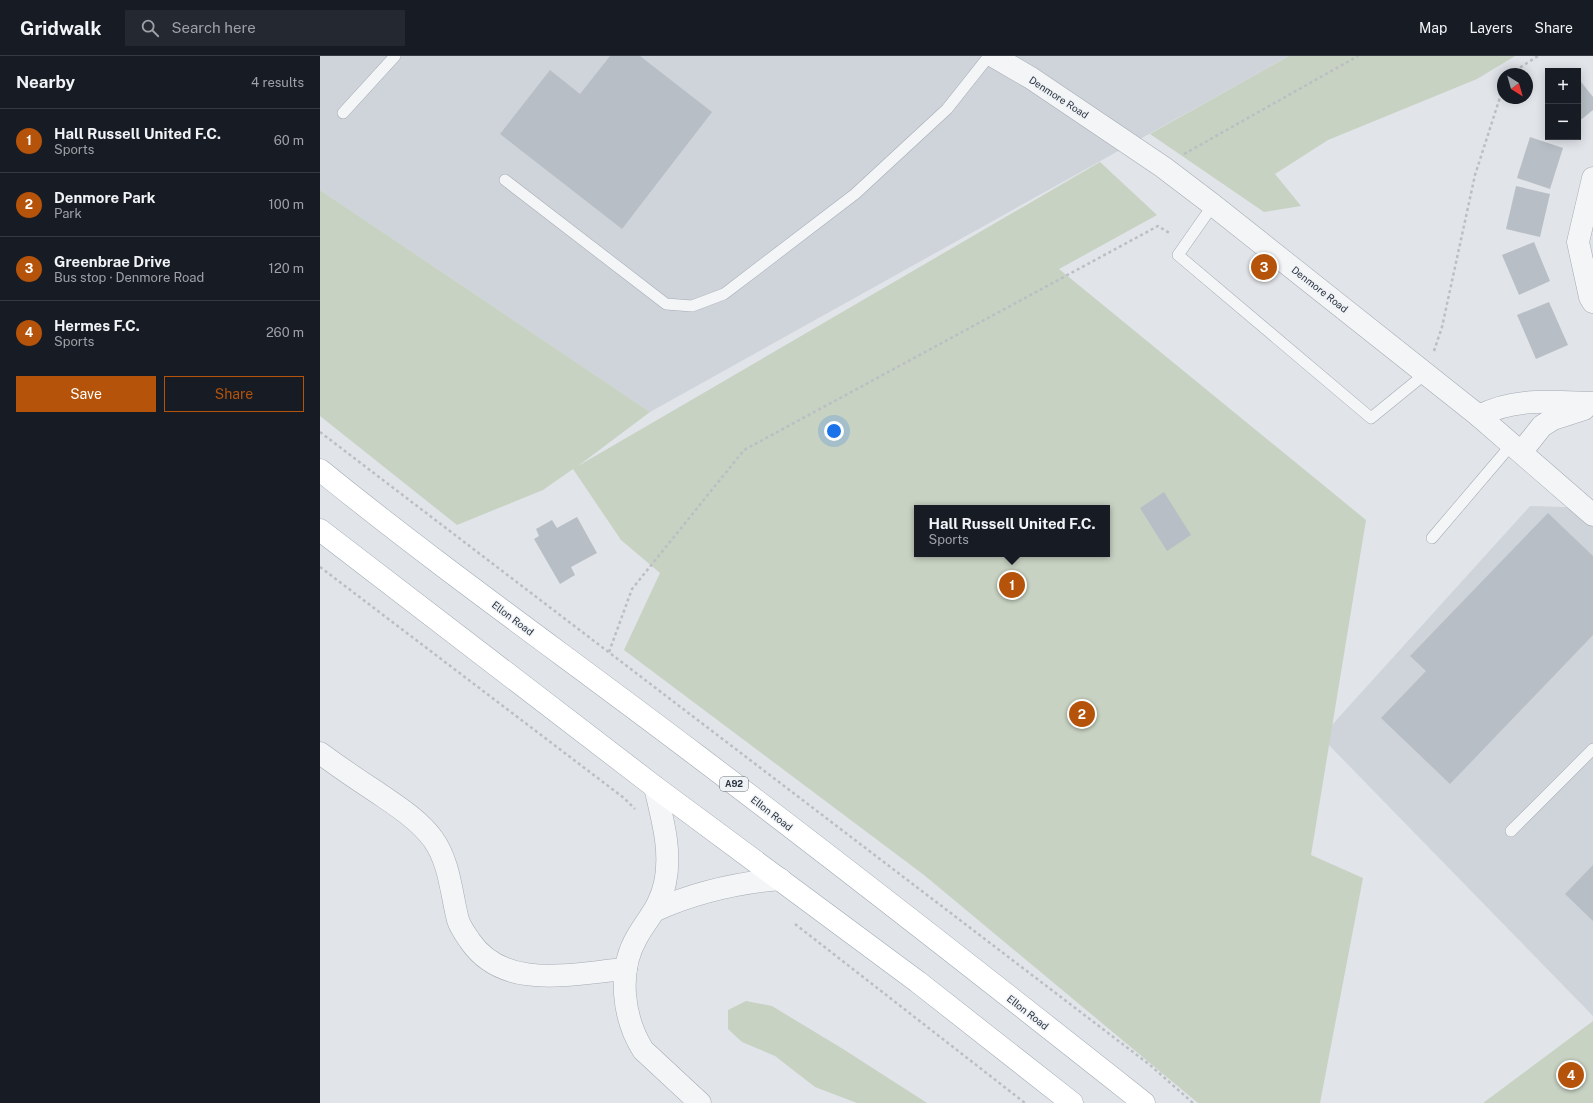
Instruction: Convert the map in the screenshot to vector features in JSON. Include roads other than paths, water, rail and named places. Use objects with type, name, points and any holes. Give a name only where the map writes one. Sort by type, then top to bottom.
[{"type":"main road","name":"Ellon Road","points":[[320,470],[425,552],[745,792],[951,950],[1144,1103]]},
{"type":"main road","points":[[320,530],[655,787],[918,982],[1072,1103]]},
{"type":"street","name":"Denmore Road","points":[[993,56],[1031,78],[1163,167],[1213,205],[1333,298],[1425,374],[1479,416],[1517,447],[1593,515]]},
{"type":"street","points":[[1593,178],[1578,242],[1590,298],[1593,302]]},
{"type":"street","points":[[1479,416],[1494,408],[1511,403],[1593,404]]},
{"type":"street","points":[[1517,447],[1542,426],[1553,419],[1593,404]]},
{"type":"street","points":[[320,753],[404,810],[433,839],[446,864],[459,922],[476,950],[483,955],[506,969],[526,975],[554,976],[626,969]]},
{"type":"street","points":[[655,787],[666,841],[667,864],[665,882],[656,910],[636,938],[626,969],[628,1013],[638,1042],[650,1058],[700,1103]]},
{"type":"street","points":[[656,910],[678,900],[706,891],[744,883],[780,879]]},
{"type":"lane","points":[[343,113],[395,56]]},
{"type":"lane","points":[[505,180],[666,304],[692,306],[724,294],[855,194],[948,109],[990,56]]},
{"type":"lane","points":[[1213,205],[1178,255],[1371,418],[1425,374]]},
{"type":"lane","points":[[1432,538],[1517,447]]},
{"type":"lane","points":[[1511,831],[1593,749]]},
{"type":"place","name":"Greenbrae Drive","points":[[1264,267]]},
{"type":"place","name":"Hall Russell United F.C.","points":[[1012,585]]},
{"type":"place","name":"Denmore Park","points":[[1082,714]]},
{"type":"place","name":"Hermes F.C.","points":[[1571,1075]]}]
